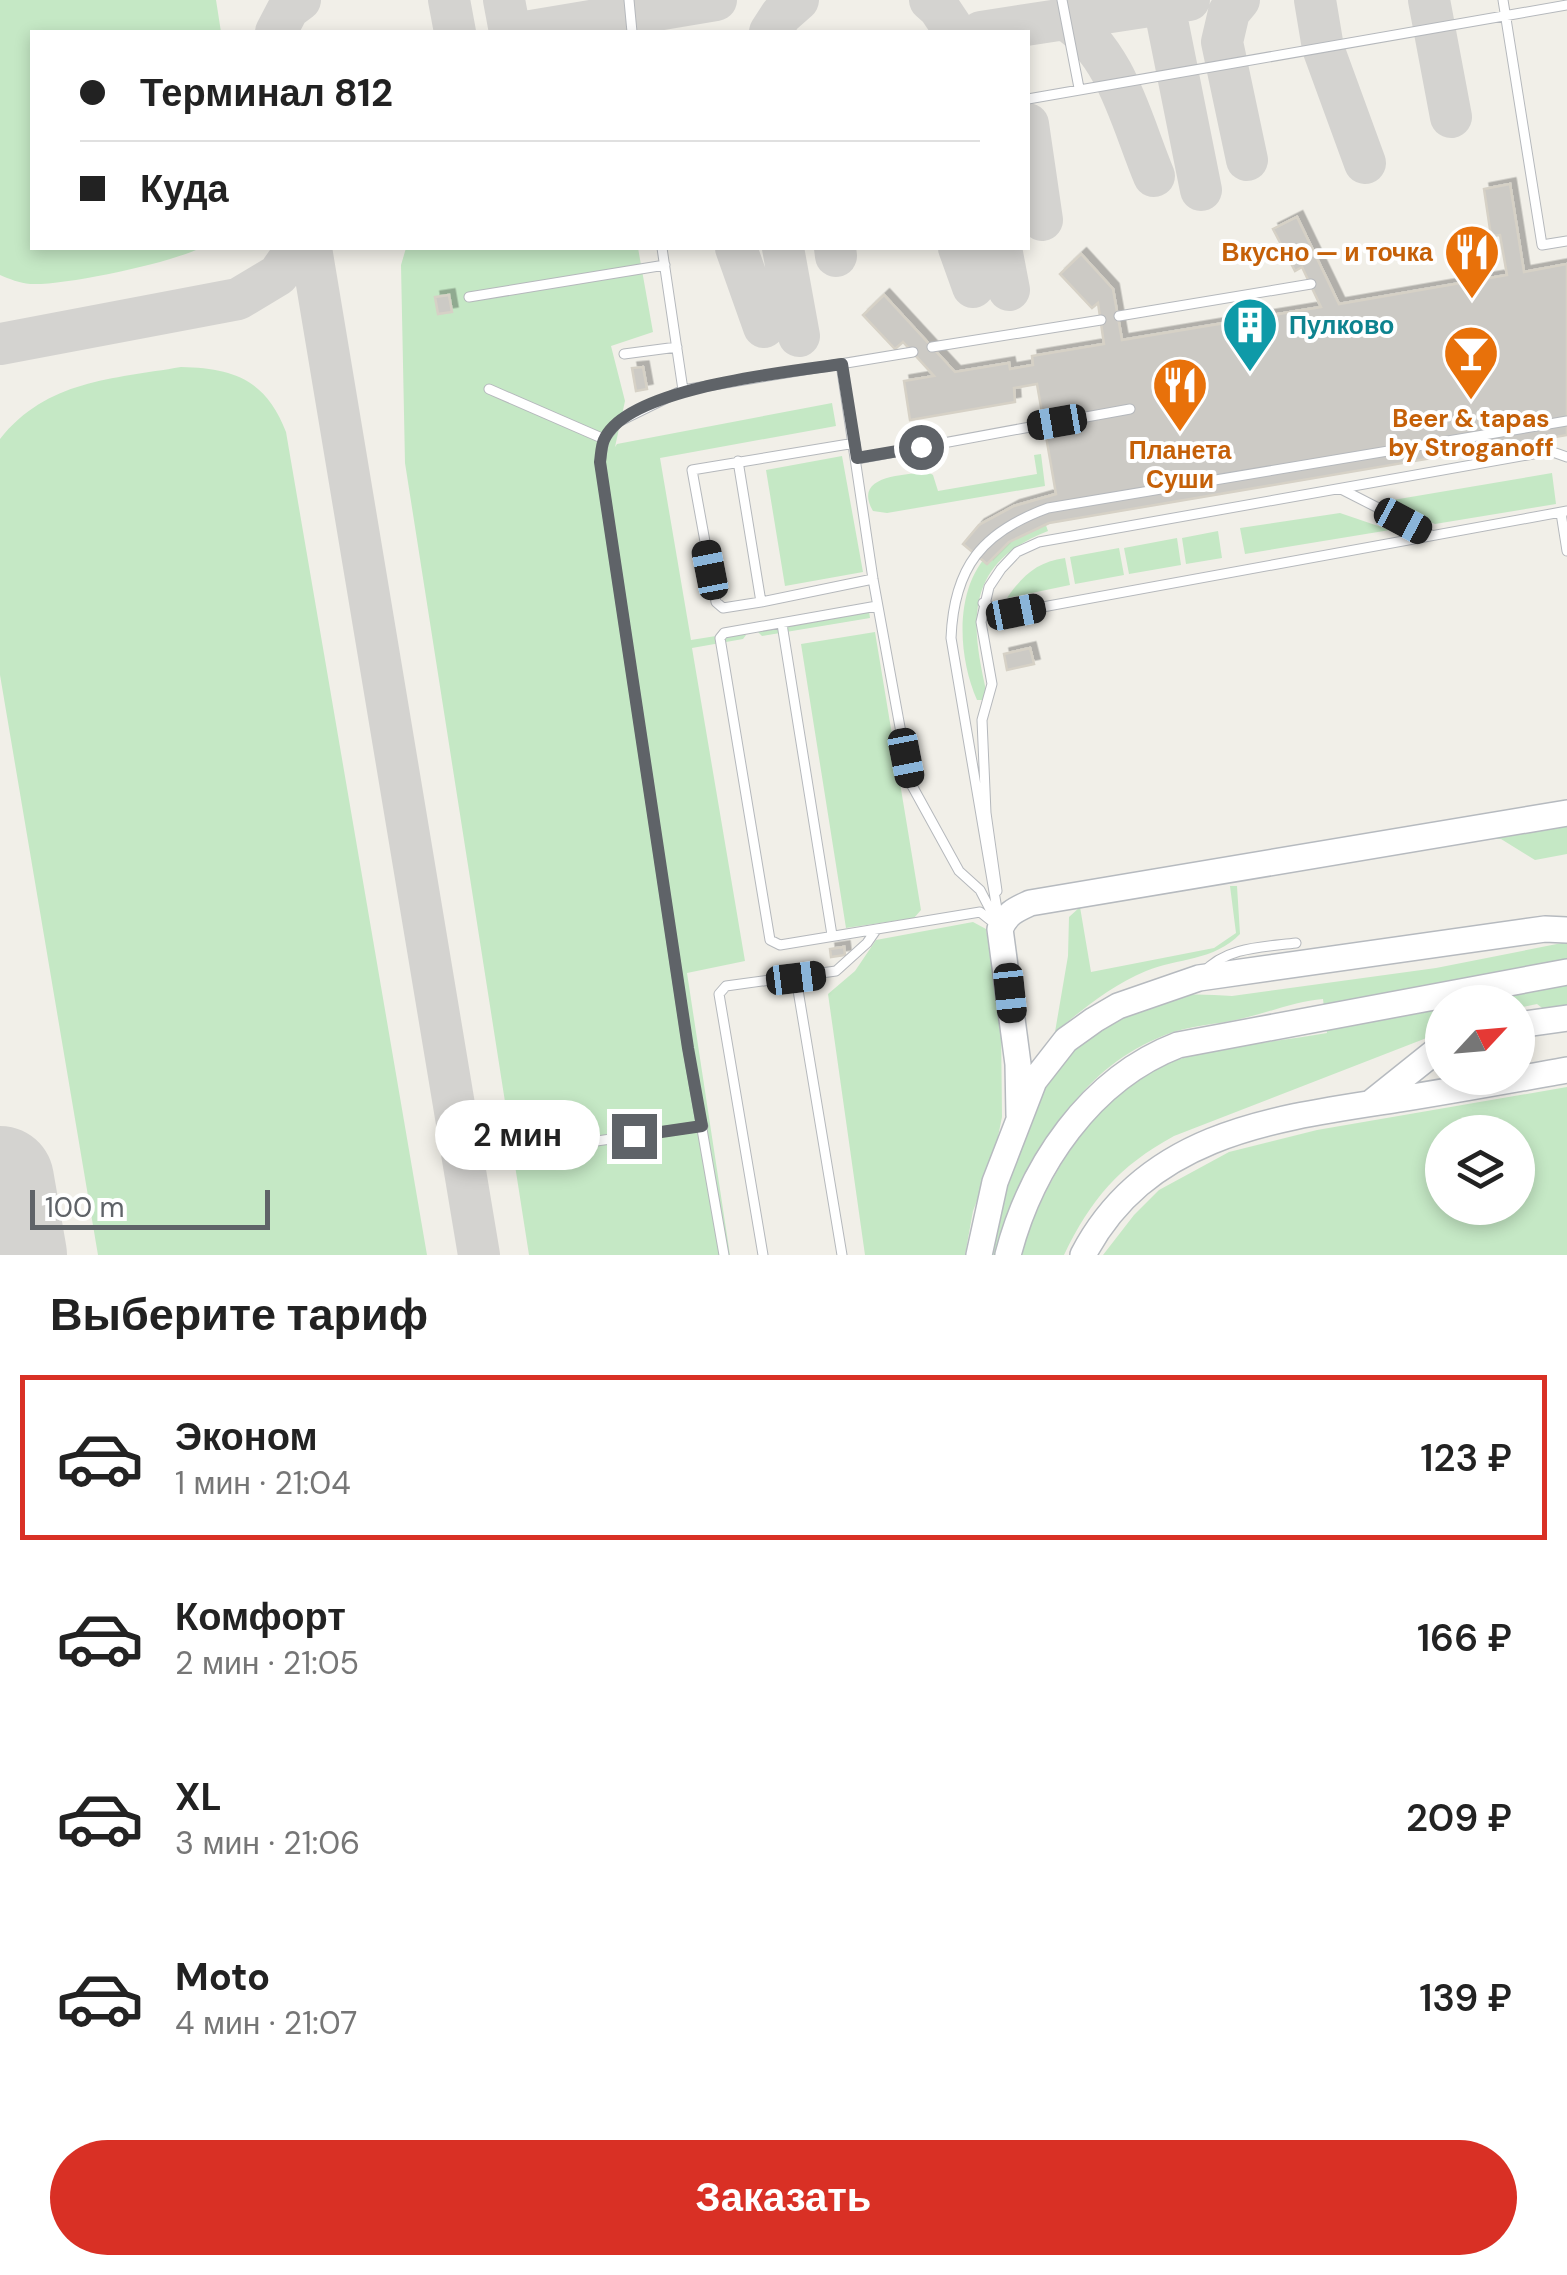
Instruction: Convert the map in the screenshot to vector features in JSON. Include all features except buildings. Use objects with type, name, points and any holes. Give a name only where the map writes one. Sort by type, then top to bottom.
[{"type":"street","points":[[1019,1115],[1018,1064],[1000,929],[1006,915],[1030,903],[1567,813]]},
{"type":"street","points":[[978,1255],[995,1182],[1034,1081],[1066,1040],[1118,1006],[1198,978],[1560,928]]},
{"type":"street","points":[[1008,1255],[1017,1221],[1039,1173],[1072,1125],[1116,1078],[1146,1058],[1178,1045],[1566,972]]},
{"type":"street","points":[[1535,1023],[1567,1018]]},
{"type":"street","points":[[1371,1103],[1425,1065]]},
{"type":"street","points":[[1083,1255],[1119,1203],[1136,1186],[1176,1157],[1255,1125],[1567,1070]]},
{"type":"lane","points":[[628,0],[632,30]]},
{"type":"lane","points":[[1062,0],[1079,88]]},
{"type":"lane","points":[[1504,0],[1542,244],[1567,241]]},
{"type":"lane","points":[[1030,98],[1567,5]]},
{"type":"lane","points":[[662,250],[683,390]]},
{"type":"lane","points":[[469,297],[664,266]]},
{"type":"lane","points":[[1118,316],[1311,284]]},
{"type":"lane","points":[[932,347],[1101,320]]},
{"type":"lane","points":[[624,354],[677,347]]},
{"type":"lane","points":[[724,1255],[688,1048],[602,482],[604,439],[618,422],[683,390],[912,352]]},
{"type":"lane","points":[[842,364],[873,578],[910,782],[960,872],[980,890],[1000,929]]},
{"type":"lane","points":[[489,390],[604,439]]},
{"type":"lane","points":[[1086,417],[1130,409]]},
{"type":"lane","points":[[1000,929],[951,638],[952,606],[962,576],[990,540],[1016,520],[1048,508],[1567,421]]},
{"type":"lane","points":[[857,458],[1057,422]]},
{"type":"lane","points":[[854,443],[698,468],[690,473],[718,607],[873,578]]},
{"type":"lane","points":[[1000,929],[986,813],[982,720],[992,684],[981,622],[989,586],[1017,552],[1039,542],[1550,452],[1567,457]]},
{"type":"lane","points":[[738,461],[761,602]]},
{"type":"lane","points":[[1343,490],[1433,537]]},
{"type":"lane","points":[[983,603],[1016,612],[1564,512],[1567,551]]},
{"type":"lane","points":[[878,606],[724,633],[718,645],[770,940],[780,945],[980,912],[1000,929]]},
{"type":"lane","points":[[782,624],[832,936]]},
{"type":"lane","points":[[763,1255],[719,994],[726,986],[836,971],[876,930]]},
{"type":"lane","points":[[1198,978],[1211,962],[1224,956],[1296,943]]},
{"type":"lane","points":[[796,978],[842,1255]]},
{"type":"lane","points":[[462,1160],[702,1126]]},
{"type":"green space","points":[[0,0],[216,0],[221,30],[30,30],[30,250],[195,250],[142,267],[46,284],[30,284],[0,275]]},
{"type":"green space","points":[[405,250],[638,250],[653,332],[611,346],[625,401],[615,447],[832,403],[836,426],[660,458],[691,640],[741,632],[746,635],[743,639],[692,648],[745,961],[687,973],[730,1255],[529,1255],[405,463],[401,265]]},
{"type":"green space","points":[[181,367],[217,370],[246,380],[269,400],[286,432],[427,1255],[98,1255],[0,675],[0,439],[18,419],[60,393],[106,379]]},
{"type":"green space","points":[[1041,454],[1045,486],[887,513],[873,511],[868,499],[875,484],[906,474],[928,472],[933,475],[938,491],[1037,474],[1034,455]]},
{"type":"green space","points":[[842,456],[863,572],[785,586],[766,470]]},
{"type":"green space","points":[[1552,473],[1556,504],[1435,524],[1381,502]]},
{"type":"green space","points":[[1340,513],[1390,530],[1245,554],[1240,528]]},
{"type":"green space","points":[[1044,520],[1048,531],[1001,559],[980,596],[977,641],[987,694],[984,700],[977,700],[963,641],[966,598],[972,579],[996,547]]},
{"type":"green space","points":[[1218,531],[1222,558],[1186,564],[1182,538]]},
{"type":"green space","points":[[1177,538],[1181,565],[1129,574],[1124,548]]},
{"type":"green space","points":[[1119,548],[1124,575],[1075,584],[1070,557]]},
{"type":"green space","points":[[1065,558],[1070,585],[1007,598],[1032,571]]},
{"type":"green space","points":[[869,611],[870,618],[762,636],[757,631]]},
{"type":"green space","points":[[875,632],[921,910],[914,918],[846,928],[801,644]]},
{"type":"green space","points":[[1567,825],[1567,854],[1535,860],[1501,839],[1485,839]]},
{"type":"green space","points":[[1230,886],[1237,886],[1240,934],[1230,943],[1133,977],[1098,998],[1055,1032],[1068,956],[1069,917],[1080,907],[1091,972],[1214,948],[1236,933]]},
{"type":"green space","points":[[973,922],[986,929],[1001,1025],[1002,1117],[994,1156],[973,1211],[965,1255],[865,1255],[828,994],[855,971],[876,940]]},
{"type":"green space","points":[[1567,942],[1567,1007],[1546,1011],[1535,1004],[1535,985],[1425,985],[1425,1039],[1174,1136],[1137,1159],[1108,1186],[1064,1255],[1022,1255],[1057,1171],[1075,1143],[1118,1094],[1142,1076],[1185,1057],[1327,1033],[1323,999],[1165,1035],[1131,1052],[1102,1073],[1078,1098],[1040,1156],[998,1255],[990,1255],[1010,1175],[1030,1121],[1055,1071],[1088,1034],[1134,1009],[1174,996],[1232,996],[1436,968]]},
{"type":"green space","points":[[1567,1087],[1567,1255],[1103,1255],[1159,1190],[1229,1152],[1317,1130]]},
{"type":"taxiway","points":[[277,30],[288,9],[300,0]]},
{"type":"taxiway","points":[[449,0],[455,30]]},
{"type":"taxiway","points":[[504,0],[510,30]]},
{"type":"taxiway","points":[[537,30],[716,0]]},
{"type":"taxiway","points":[[771,30],[798,0]]},
{"type":"taxiway","points":[[930,0],[954,30]]},
{"type":"taxiway","points":[[1163,0],[1201,190]]},
{"type":"taxiway","points":[[994,30],[1189,0]]},
{"type":"taxiway","points":[[1239,0],[1229,12],[1222,42],[1247,160]]},
{"type":"taxiway","points":[[1315,0],[1323,48],[1365,163]]},
{"type":"taxiway","points":[[1429,0],[1451,117]]},
{"type":"taxiway","points":[[1065,19],[1083,33],[1110,69],[1154,176]]},
{"type":"taxiway","points":[[1030,138],[1042,220]]},
{"type":"taxiway","points":[[0,344],[238,299],[278,275],[296,250]]},
{"type":"taxiway","points":[[311,250],[479,1255]]},
{"type":"taxiway","points":[[737,250],[764,327]]},
{"type":"taxiway","points":[[783,250],[799,336]]},
{"type":"taxiway","points":[[835,250],[836,256]]},
{"type":"taxiway","points":[[960,250],[973,287]]},
{"type":"taxiway","points":[[1001,250],[1009,290]]},
{"type":"runway","points":[[0,1180],[13,1255]]},
{"type":"place","name":"Вкусно — и точка","points":[[1472,301]]},
{"type":"place","name":"Пулково","points":[[1250,374]]},
{"type":"place","name":"Beer & tapas by Stroganoff","points":[[1471,402]]},
{"type":"place","name":"Планета Суши","points":[[1180,434]]},
{"type":"route","points":[[634,1136],[702,1126],[600,462],[604,439],[618,422],[683,390],[842,364],[857,458],[921,447]]}]
